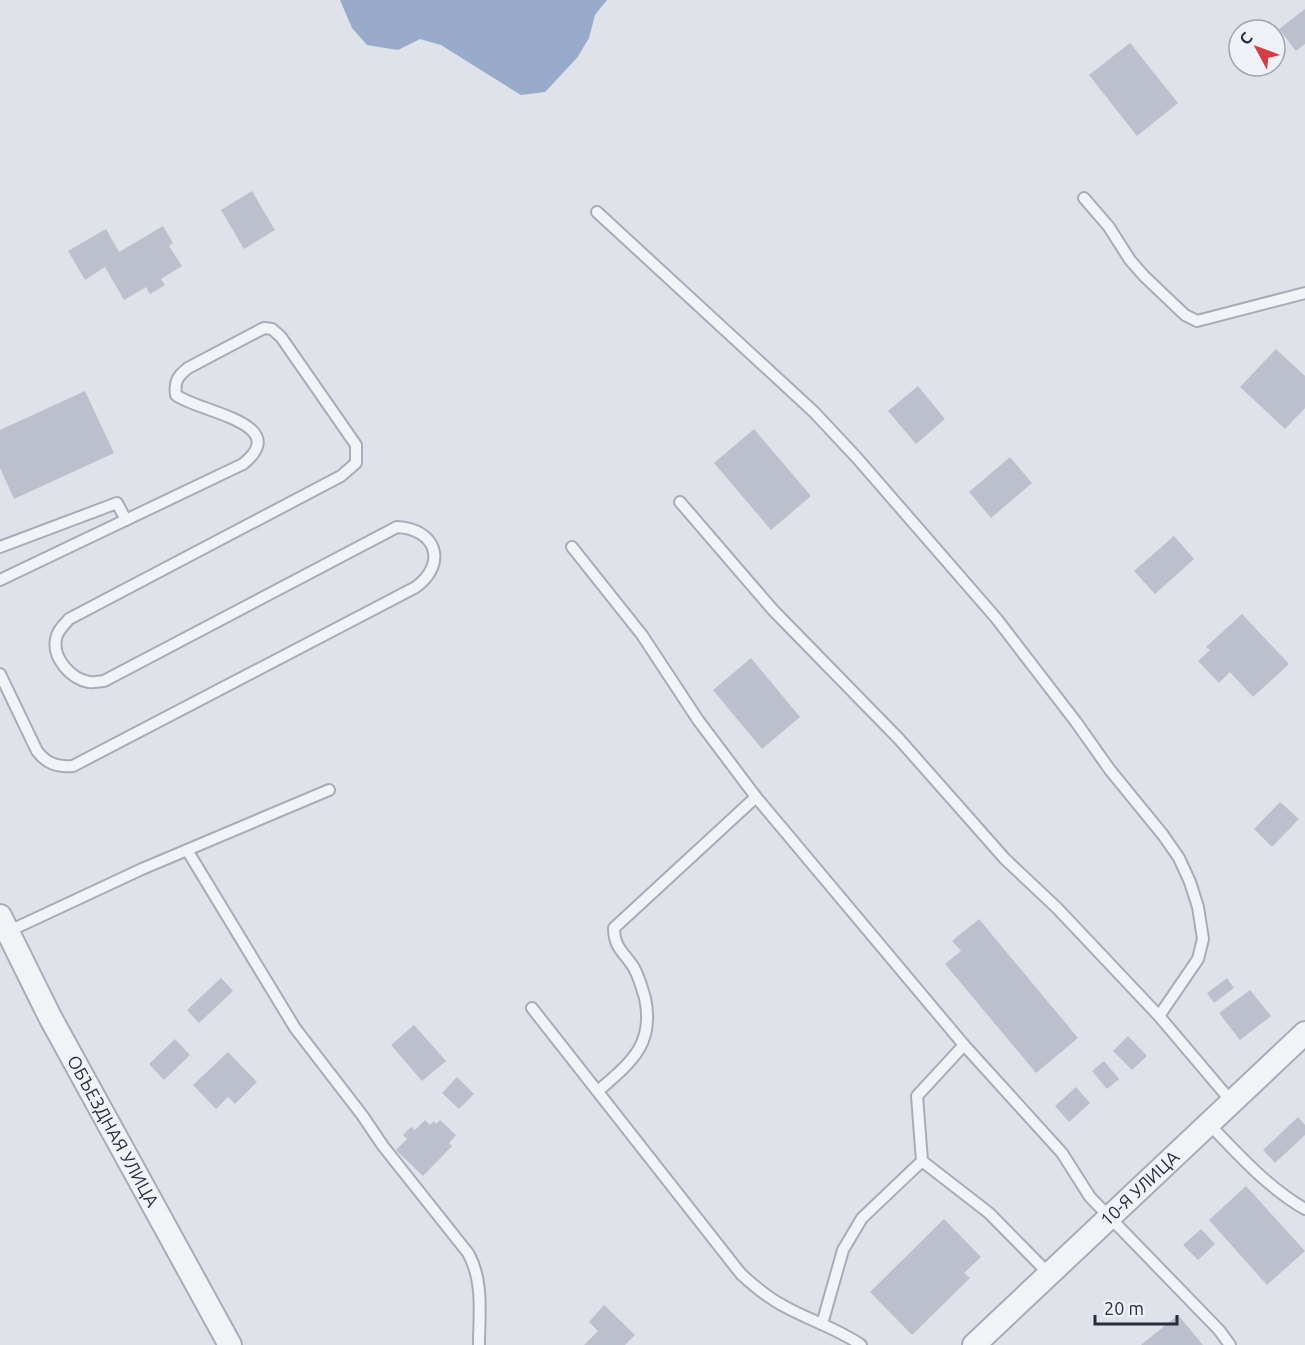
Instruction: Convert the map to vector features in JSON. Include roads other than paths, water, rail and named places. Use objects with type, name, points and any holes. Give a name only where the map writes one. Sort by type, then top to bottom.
[{"type":"street","name":"ОБЪЕЗДНАЯ УЛИЦА","points":[[4,924],[50,1017],[230,1345]]},
{"type":"street","name":"10-Я УЛИЦА","points":[[974,1345],[1305,1033]]},
{"type":"lane","points":[[1084,198],[1109,226],[1130,260],[1144,276],[1185,315],[1197,321],[1305,292]]},
{"type":"lane","points":[[597,212],[814,412],[857,458],[996,618],[1077,722],[1110,770],[1163,835],[1179,858],[1190,882],[1203,939],[1198,959],[1159,1016]]},
{"type":"lane","points":[[0,580],[243,464],[253,456],[258,447],[257,438],[252,430],[241,422],[184,401],[176,394],[175,386],[178,376],[188,368],[264,328],[272,329],[281,337],[356,445],[356,463],[341,476],[69,619],[56,639],[56,650],[61,662],[70,673],[80,679],[91,683],[104,681],[397,527],[411,527],[422,532],[434,551],[432,569],[426,579],[416,587],[72,766],[52,765],[37,751],[0,674]]},
{"type":"lane","points":[[680,502],[773,610],[899,739],[1005,859],[1057,908],[1159,1016],[1231,1101]]},
{"type":"lane","points":[[0,547],[117,503],[126,520]]},
{"type":"lane","points":[[573,547],[642,635],[698,720],[756,797],[964,1045],[1062,1153],[1085,1191],[1219,1330],[1230,1345]]},
{"type":"lane","points":[[4,924],[329,790]]},
{"type":"lane","points":[[598,1091],[631,1063],[639,1051],[647,1030],[647,1010],[642,988],[635,970],[614,940],[614,928],[756,797]]},
{"type":"lane","points":[[187,850],[295,1028],[468,1253],[476,1267],[479,1282],[479,1345]]},
{"type":"lane","points":[[532,1008],[741,1274],[764,1294],[784,1306],[849,1336],[861,1345]]},
{"type":"lane","points":[[964,1045],[917,1096],[922,1161],[989,1213],[1049,1274]]},
{"type":"lane","points":[[1208,1123],[1265,1181],[1287,1199],[1305,1209]]},
{"type":"lane","points":[[822,1324],[843,1250],[862,1218],[922,1161]]},
{"type":"water","points":[[340,0],[607,0],[595,15],[589,38],[577,58],[545,92],[521,95],[441,45],[420,39],[398,50],[367,45],[352,28]]}]
